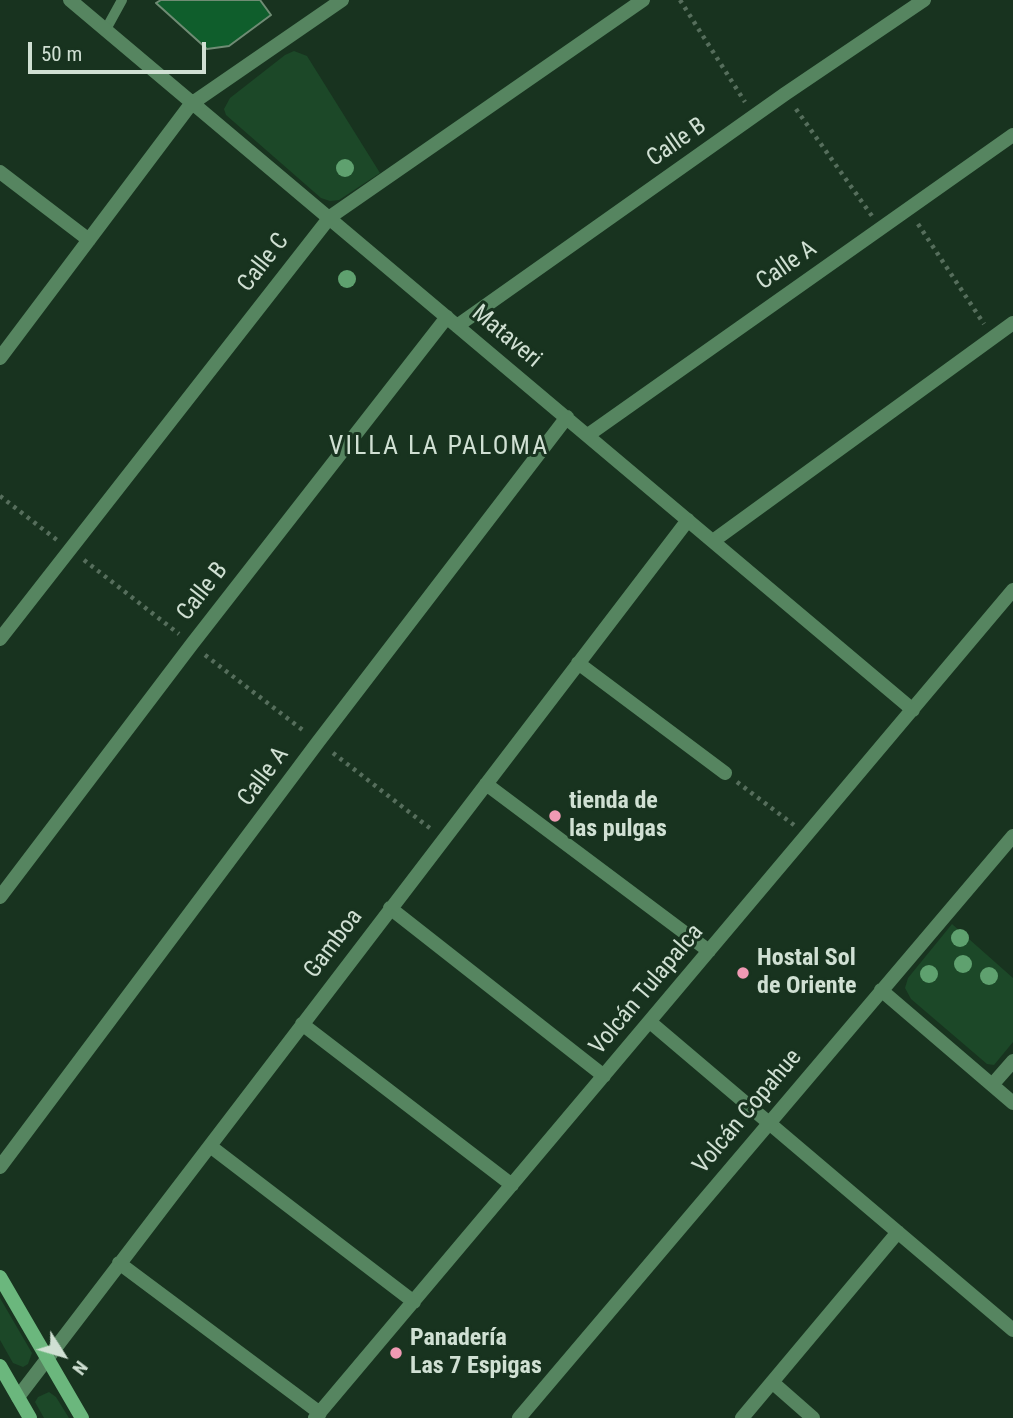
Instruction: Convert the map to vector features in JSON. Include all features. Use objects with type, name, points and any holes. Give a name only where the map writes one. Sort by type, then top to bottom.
[{"type":"main road","points":[[0,1277],[82,1418]]},
{"type":"main road","points":[[0,1366],[30,1418]]},
{"type":"street","name":"Mataveri","points":[[70,0],[191,104],[330,216],[913,710]]},
{"type":"street","points":[[0,358],[191,104],[342,0]]},
{"type":"street","name":"Calle C","points":[[0,639],[330,216],[643,0]]},
{"type":"street","name":"Calle B","points":[[0,897],[192,644],[452,322],[924,0]]},
{"type":"street","name":"Calle A","points":[[588,435],[1013,135]]},
{"type":"street","points":[[0,173],[89,240]]},
{"type":"street","points":[[713,541],[1013,323]]},
{"type":"street","name":"Calle A","points":[[0,1167],[318,742],[567,417]]},
{"type":"street","name":"Gamboa","points":[[18,1397],[688,520]]},
{"type":"street","name":"Volcán Tulapalca","points":[[318,1415],[1013,590]]},
{"type":"street","points":[[578,663],[725,773]]},
{"type":"street","points":[[486,784],[709,951]]},
{"type":"street","name":"Volcán Copahue","points":[[519,1418],[1013,836]]},
{"type":"street","points":[[390,908],[604,1076]]},
{"type":"street","points":[[881,990],[1013,1103]]},
{"type":"street","points":[[650,1022],[1013,1330]]},
{"type":"street","points":[[302,1024],[512,1185]]},
{"type":"street","points":[[992,1085],[1013,1061]]},
{"type":"street","points":[[210,1146],[414,1302]]},
{"type":"street","points":[[742,1418],[898,1232]]},
{"type":"street","points":[[119,1263],[318,1415]]},
{"type":"street","points":[[772,1382],[813,1418]]},
{"type":"lane","points":[[105,31],[122,0]]},
{"type":"path","points":[[680,0],[754,116]]},
{"type":"path","points":[[785,94],[880,228]]},
{"type":"path","points":[[907,208],[993,337]]},
{"type":"path","points":[[0,496],[444,839]]},
{"type":"path","points":[[725,773],[806,834]]},
{"type":"green space","points":[[294,51],[307,56],[380,173],[339,200],[321,198],[226,115],[224,109],[230,98],[285,55]]},
{"type":"green space","points":[[952,924],[1013,978],[1013,1042],[994,1065],[987,1064],[911,999],[905,988],[908,978]]},
{"type":"green space","points":[[0,1298],[32,1353],[28,1364],[23,1367],[13,1363],[0,1340]]},
{"type":"green space","points":[[49,1392],[56,1397],[69,1418],[44,1418],[35,1402],[38,1397]]},
{"type":"building","points":[[161,0],[260,0],[271,15],[229,46],[207,49],[156,3]]},
{"type":"place","name":"tienda de las pulgas","points":[[555,816]]},
{"type":"place","name":"Hostal Sol de Oriente","points":[[743,973]]},
{"type":"place","name":"Panadería Las 7 Espigas","points":[[396,1353]]},
{"type":"district","name":"VILLA LA PALOMA","points":[[439,447]]}]
